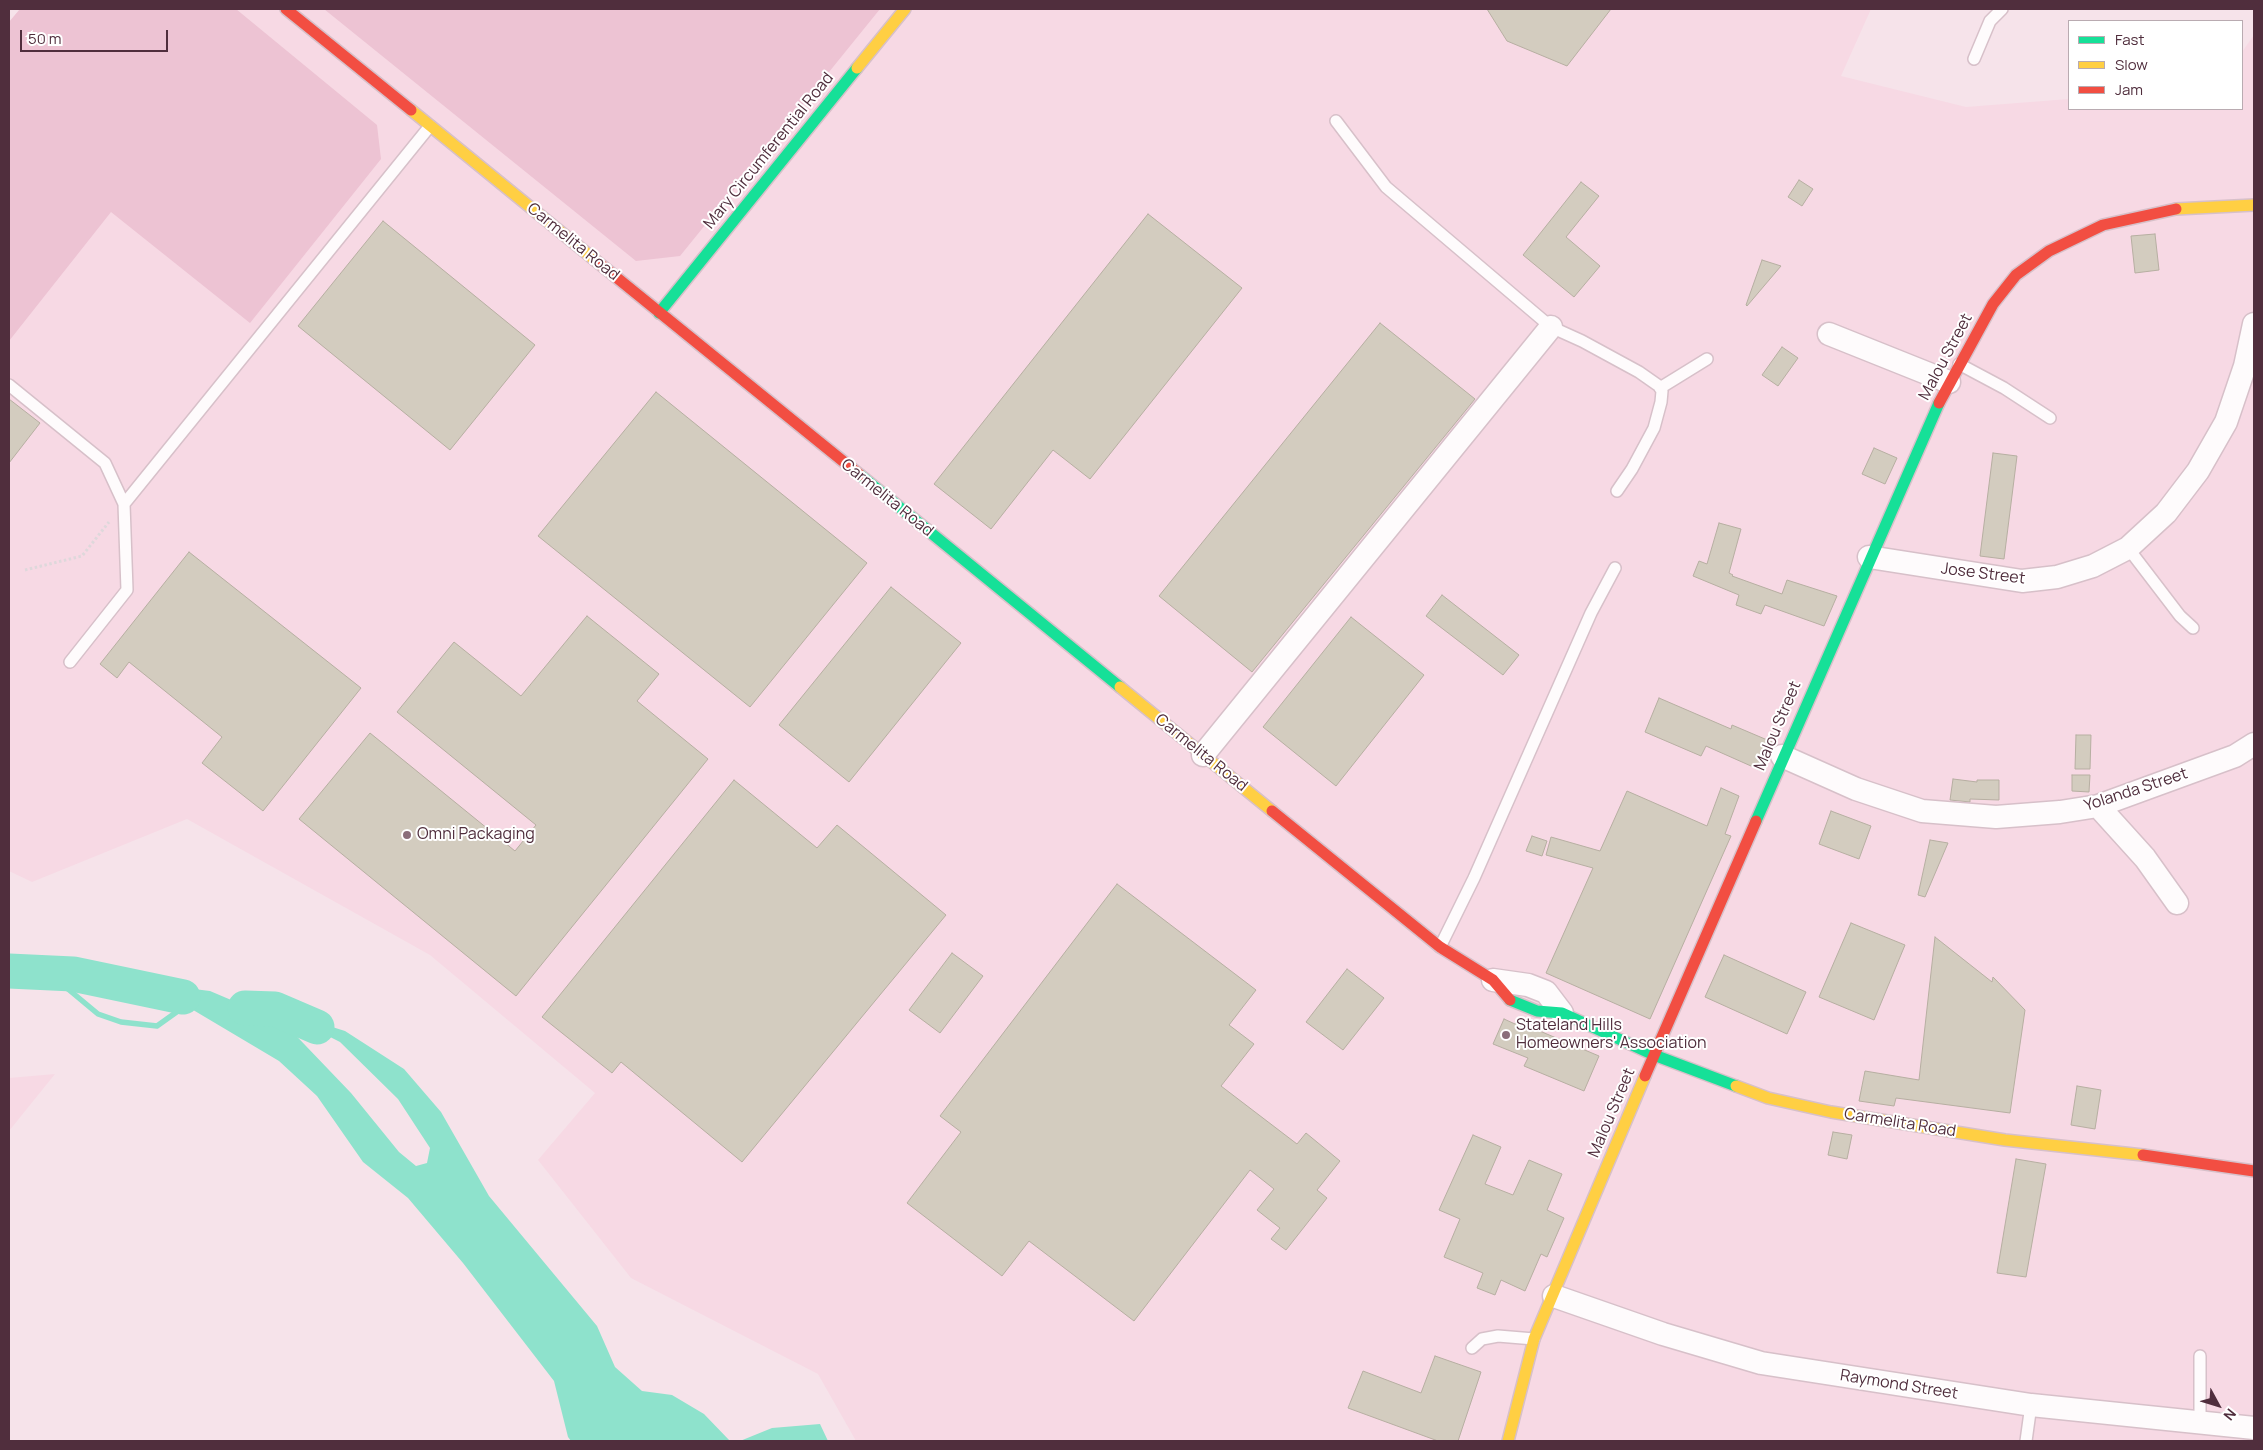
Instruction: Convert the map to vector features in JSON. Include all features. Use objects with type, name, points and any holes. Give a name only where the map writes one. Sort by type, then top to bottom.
[{"type":"street","name":"Carmelita Road","points":[[286,9],[1440,947],[1493,980],[1528,985],[1546,992],[1562,1012],[1654,1055],[1768,1098],[1831,1112],[2005,1140],[2112,1151],[2254,1171]]},
{"type":"street","name":"Mary Circumferential Road","points":[[659,313],[905,9]]},
{"type":"street","name":"Malou Street","points":[[1508,1441],[1534,1339],[1554,1296],[1654,1055],[1869,557],[1954,373],[1993,304],[2016,275],[2049,251],[2103,225],[2183,208],[2254,205]]},
{"type":"street","name":"Jose Street","points":[[1869,557],[2022,581],[2057,578],[2093,566],[2128,548],[2166,513],[2203,463],[2226,422],[2244,366],[2254,324]]},
{"type":"street","points":[[1204,755],[1551,327]]},
{"type":"street","points":[[1829,334],[1954,373]]},
{"type":"street","name":"Yolanda Street","points":[[1782,756],[1856,789],[1922,811],[1996,818],[2060,812],[2098,806],[2235,756],[2254,744]]},
{"type":"street","points":[[2098,806],[2145,858],[2177,903]]},
{"type":"street","name":"Raymond Street","points":[[1554,1296],[1663,1334],[1761,1363],[2030,1405],[2254,1428]]},
{"type":"lane","points":[[1974,59],[1990,21],[2002,9]]},
{"type":"lane","points":[[1336,121],[1386,187],[1551,327],[1582,341],[1639,372],[1654,381],[1660,388],[1662,402],[1654,428],[1637,461],[1617,491]]},
{"type":"lane","points":[[124,504],[430,126]]},
{"type":"lane","points":[[1660,388],[1707,359]]},
{"type":"lane","points":[[1954,373],[2004,388],[2050,418]]},
{"type":"lane","points":[[9,385],[105,463],[124,504],[127,590],[70,662]]},
{"type":"lane","points":[[2128,548],[2180,616],[2193,628]]},
{"type":"lane","points":[[1440,947],[1474,878],[1591,613],[1615,568]]},
{"type":"lane","points":[[1472,1348],[1482,1338],[1498,1336],[1534,1339]]},
{"type":"lane","points":[[2200,1356],[2200,1422]]},
{"type":"lane","points":[[2026,1441],[2030,1405]]},
{"type":"path","points":[[25,570],[82,556],[124,504]]},
{"type":"shaded area","points":[[20,9],[1871,9],[1841,76],[1966,107],[2068,99],[2068,110],[2243,110],[2243,51],[2254,35],[2254,1441],[856,1441],[818,1374],[631,1278],[538,1160],[595,1093],[430,955],[187,819],[32,882],[9,871],[9,22]]},
{"type":"shaded area","points":[[20,9],[236,9],[377,125],[381,159],[250,323],[111,212],[9,341],[9,22]]},
{"type":"shaded area","points":[[324,9],[880,9],[680,256],[636,261]]},
{"type":"shaded area","points":[[73,974],[210,991],[283,1022],[351,1093],[399,1152],[416,1166],[427,1163],[430,1148],[398,1099],[340,1042],[275,1009],[345,1031],[404,1069],[441,1112],[489,1196],[597,1326],[615,1367],[642,1391],[672,1395],[704,1414],[730,1441],[571,1441],[568,1437],[554,1381],[463,1263],[408,1198],[363,1162],[317,1096],[279,1061],[173,998],[139,987]]},
{"type":"shaded area","points":[[55,1074],[9,1131],[9,1078]]},
{"type":"shaded area","points":[[820,1424],[828,1441],[740,1441],[772,1428]]},
{"type":"building","points":[[1487,9],[1611,9],[1567,66],[1507,41]]},
{"type":"building","points":[[1799,180],[1813,189],[1802,206],[1788,197]]},
{"type":"building","points":[[1581,182],[1599,196],[1566,237],[1600,266],[1574,297],[1523,255]]},
{"type":"building","points":[[1148,214],[1242,288],[1090,479],[1053,450],[991,529],[934,484]]},
{"type":"building","points":[[383,221],[535,345],[450,450],[298,326]]},
{"type":"building","points":[[2155,234],[2159,270],[2135,273],[2131,236]]},
{"type":"building","points":[[1762,260],[1781,266],[1747,306],[1746,305]]},
{"type":"building","points":[[1380,323],[1475,399],[1252,672],[1159,596]]},
{"type":"building","points":[[1782,347],[1798,358],[1778,386],[1762,375]]},
{"type":"building","points":[[656,392],[867,563],[750,707],[538,536]]},
{"type":"building","points":[[9,399],[40,423],[9,463]]},
{"type":"building","points":[[1874,448],[1897,458],[1885,484],[1862,474]]},
{"type":"building","points":[[1993,453],[2017,456],[2004,559],[1980,556]]},
{"type":"building","points":[[1719,523],[1741,529],[1729,573],[1732,576],[1782,594],[1787,580],[1837,596],[1824,626],[1765,605],[1761,614],[1736,605],[1739,595],[1693,576],[1699,561],[1707,564]]},
{"type":"building","points":[[189,552],[361,688],[263,811],[202,763],[222,737],[129,662],[117,678],[100,664]]},
{"type":"building","points":[[891,587],[961,643],[849,782],[779,725]]},
{"type":"building","points":[[1442,595],[1519,655],[1503,675],[1426,616]]},
{"type":"building","points":[[587,616],[659,674],[637,701],[708,759],[516,996],[299,819],[370,733],[515,851],[536,825],[397,712],[454,642],[521,696]]},
{"type":"building","points":[[1351,617],[1424,675],[1336,786],[1263,727]]},
{"type":"building","points":[[1659,698],[1731,729],[1732,725],[1772,742],[1760,770],[1706,746],[1701,756],[1645,732]]},
{"type":"building","points":[[2076,735],[2091,735],[2090,769],[2075,769]]},
{"type":"building","points":[[2072,775],[2090,775],[2089,792],[2072,791]]},
{"type":"building","points":[[1953,779],[1977,782],[1977,780],[1999,780],[1999,800],[1970,799],[1970,802],[1950,800]]},
{"type":"building","points":[[734,780],[817,848],[837,825],[946,915],[742,1162],[621,1062],[612,1073],[542,1017]]},
{"type":"building","points":[[1721,788],[1739,796],[1725,834],[1731,836],[1650,1019],[1546,973],[1593,868],[1546,855],[1551,837],[1600,851],[1627,791],[1707,826]]},
{"type":"building","points":[[1831,811],[1871,826],[1859,859],[1819,844]]},
{"type":"building","points":[[1532,836],[1547,841],[1542,856],[1526,851]]},
{"type":"building","points":[[1930,840],[1948,843],[1925,897],[1918,895]]},
{"type":"building","points":[[1117,884],[1256,990],[1229,1025],[1254,1044],[1221,1086],[1297,1144],[1306,1133],[1340,1161],[1317,1190],[1327,1198],[1286,1250],[1271,1239],[1280,1228],[1257,1210],[1274,1189],[1250,1170],[1134,1321],[1029,1241],[1002,1276],[907,1203],[961,1132],[940,1116]]},
{"type":"building","points":[[1851,923],[1905,945],[1874,1020],[1819,997]]},
{"type":"building","points":[[1935,937],[1992,982],[1993,977],[2025,1010],[2010,1113],[1896,1098],[1894,1106],[1859,1101],[1865,1071],[1919,1080]]},
{"type":"building","points":[[952,953],[983,976],[940,1033],[909,1010]]},
{"type":"building","points":[[1724,955],[1806,992],[1787,1034],[1705,997]]},
{"type":"building","points":[[1347,969],[1384,998],[1343,1050],[1306,1022]]},
{"type":"building","points":[[1504,1019],[1515,1024],[1516,1021],[1599,1056],[1584,1091],[1524,1066],[1528,1058],[1493,1044]]},
{"type":"building","points":[[2077,1086],[2101,1090],[2095,1129],[2071,1125]]},
{"type":"building","points":[[1833,1132],[1852,1135],[1847,1159],[1828,1155]]},
{"type":"building","points":[[1473,1135],[1501,1147],[1485,1184],[1513,1195],[1529,1160],[1562,1174],[1547,1210],[1564,1218],[1547,1257],[1541,1254],[1525,1291],[1501,1280],[1495,1295],[1477,1288],[1483,1273],[1444,1257],[1460,1219],[1439,1210]]},
{"type":"building","points":[[2016,1159],[2046,1164],[2026,1277],[1997,1273]]},
{"type":"building","points":[[1435,1356],[1481,1372],[1458,1441],[1438,1441],[1348,1408],[1363,1371],[1421,1393]]},
{"type":"waterway","points":[[9,971],[73,974],[183,997]]},
{"type":"waterway","points":[[30,973],[68,989],[98,1014],[121,1022],[157,1026],[185,1006],[192,1004]]},
{"type":"waterway","points":[[245,1008],[275,1009],[317,1027]]},
{"type":"traffic: fast","points":[[659,313],[857,68]]},
{"type":"traffic: fast","points":[[1756,821],[1939,403]]},
{"type":"traffic: fast","points":[[860,475],[1120,687]]},
{"type":"traffic: fast","points":[[1510,1000],[1537,1011],[1562,1013],[1654,1055],[1736,1086]]},
{"type":"traffic: slow","points":[[857,68],[905,9]]},
{"type":"traffic: slow","points":[[411,110],[595,260]]},
{"type":"traffic: slow","points":[[2176,209],[2254,205]]},
{"type":"traffic: slow","points":[[1120,687],[1272,811]]},
{"type":"traffic: slow","points":[[1508,1441],[1534,1339],[1645,1076]]},
{"type":"traffic: slow","points":[[1736,1086],[1768,1098],[1831,1112],[2005,1140],[2143,1155]]},
{"type":"traffic: jam","points":[[286,9],[411,110]]},
{"type":"traffic: jam","points":[[1939,403],[1993,304],[2016,275],[2049,251],[2103,225],[2176,209]]},
{"type":"traffic: jam","points":[[595,260],[860,475]]},
{"type":"traffic: jam","points":[[1272,811],[1440,947],[1493,980],[1510,1000]]},
{"type":"traffic: jam","points":[[1645,1076],[1756,821]]},
{"type":"traffic: jam","points":[[2143,1155],[2254,1171]]},
{"type":"place","name":"Omni Packaging","points":[[407,835]]},
{"type":"place","name":"Stateland Hills Homeowners' Association","points":[[1506,1035]]}]
